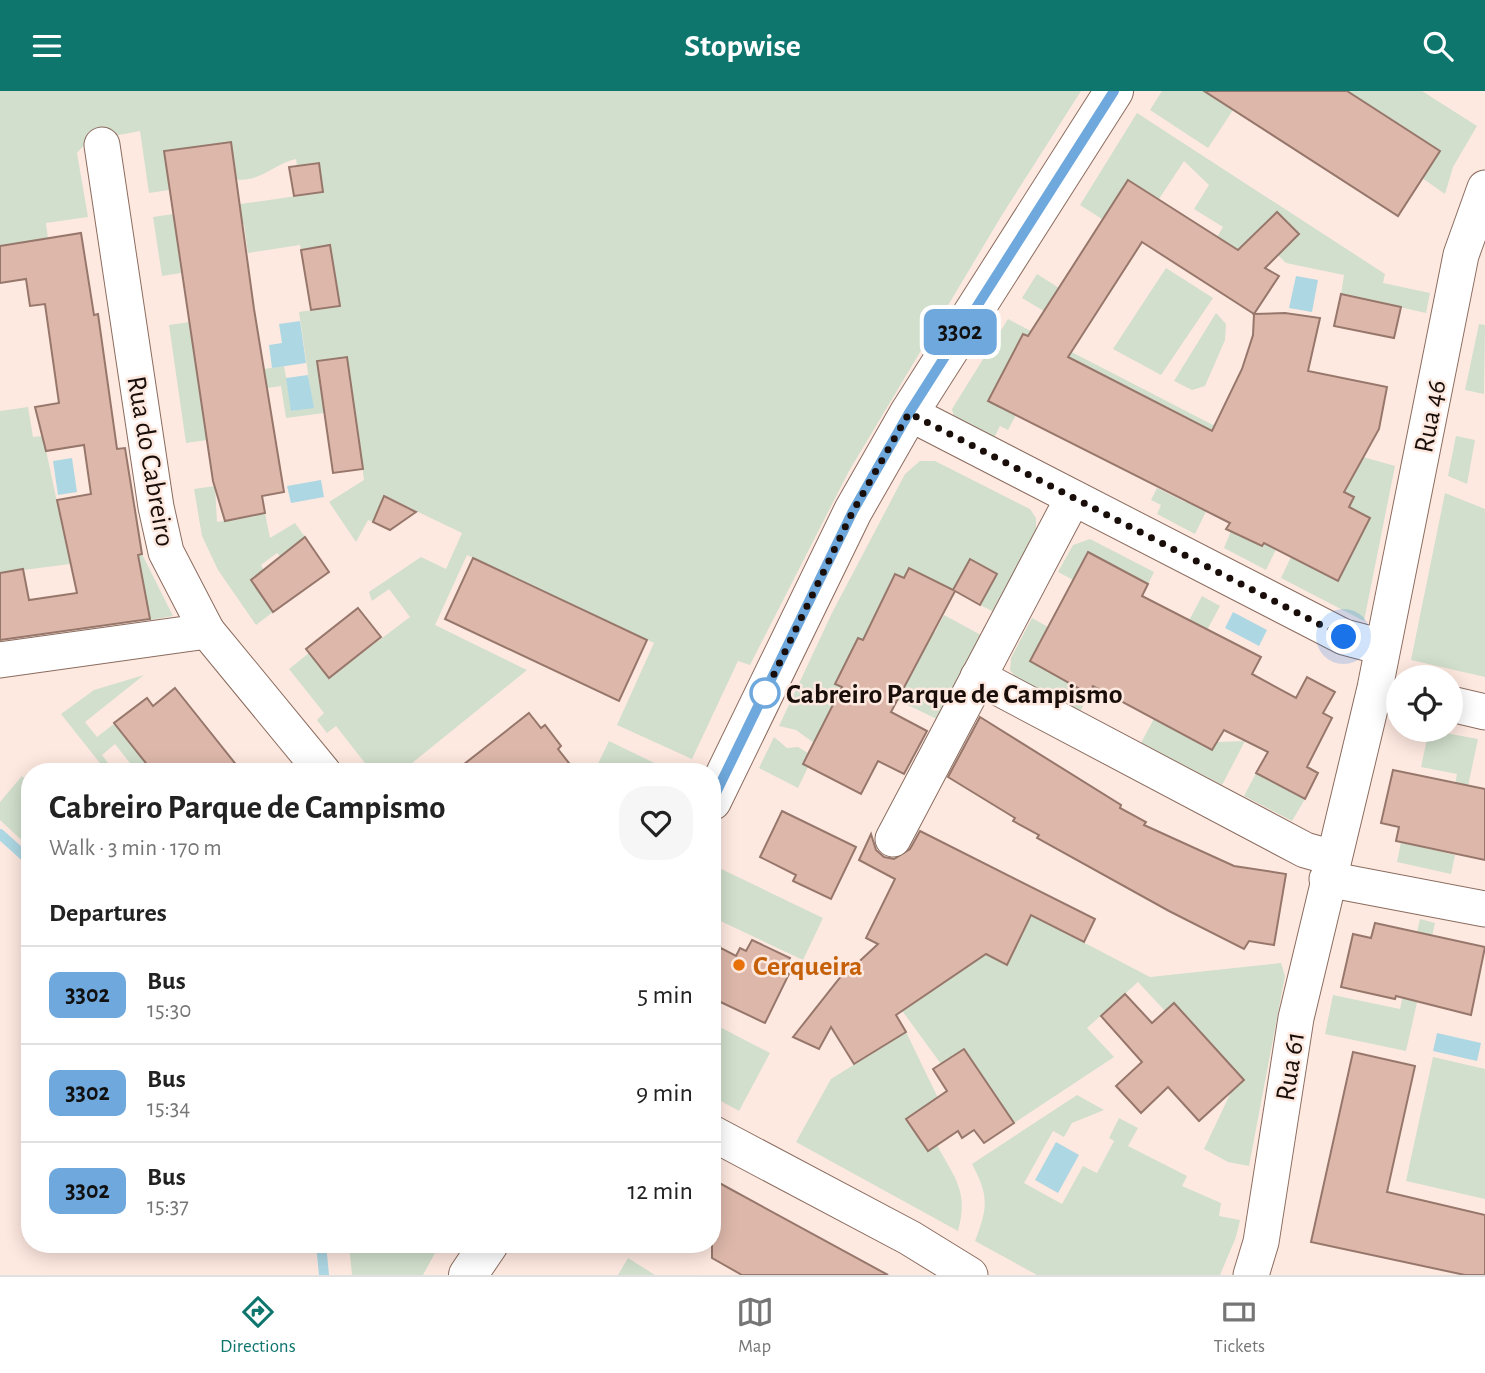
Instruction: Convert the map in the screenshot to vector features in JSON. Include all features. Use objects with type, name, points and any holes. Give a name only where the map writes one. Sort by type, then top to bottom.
[{"type":"street","points":[[721,782],[853,511],[909,413],[1114,91]]},
{"type":"street","name":"Rua do Cabreiro","points":[[102,145],[156,507],[166,552],[208,631],[316,763]]},
{"type":"street","name":"Rua 46","points":[[1382,647],[1461,255],[1485,188]]},
{"type":"street","points":[[909,413],[1344,637],[1382,647]]},
{"type":"street","points":[[893,839],[1073,498]]},
{"type":"street","points":[[0,660],[208,631]]},
{"type":"street","name":"Rua 61","points":[[1382,647],[1386,681]]},
{"type":"street","points":[[978,677],[1305,850],[1330,869],[1485,909]]},
{"type":"street","name":"Rua 61","points":[[1251,1275],[1261,1241],[1296,1019],[1330,869],[1386,693]]},
{"type":"street","points":[[1463,707],[1485,712]]},
{"type":"street","points":[[721,1138],[910,1238],[970,1275]]},
{"type":"green space","points":[[0,91],[1081,91],[1002,215],[849,471],[750,665],[738,661],[692,759],[617,725],[654,643],[467,555],[435,625],[527,670],[412,763],[365,763],[336,726],[327,733],[317,720],[324,713],[289,669],[309,653],[329,678],[410,617],[389,589],[372,601],[369,592],[421,557],[446,569],[462,533],[385,496],[373,522],[368,520],[356,542],[329,502],[364,480],[347,357],[317,361],[324,413],[286,418],[281,386],[201,398],[207,440],[186,443],[169,325],[190,322],[195,357],[261,348],[264,369],[284,366],[292,411],[313,407],[299,312],[340,306],[330,245],[301,250],[300,245],[248,253],[244,224],[176,234],[181,273],[162,276],[153,217],[323,192],[319,163],[297,166],[296,159],[256,177],[234,179],[222,177],[164,151],[169,190],[149,193],[140,131],[88,141],[77,153],[88,217],[46,223],[48,239],[0,246]]},
{"type":"green space","points":[[1162,91],[1204,91],[1233,110],[1208,148],[1150,110]]},
{"type":"green space","points":[[1347,91],[1422,91],[1477,126],[1453,167],[1445,194],[1422,178],[1439,151]]},
{"type":"green space","points":[[1137,113],[1385,274],[1383,283],[1430,293],[1426,313],[1341,294],[1344,275],[1286,263],[1258,235],[1246,256],[1217,237],[1223,227],[1194,209],[1209,185],[1184,161],[1159,199],[1128,180],[1102,219],[1080,205]],"holes":[[[1277,212],[1299,234],[1259,229]]]},
{"type":"green space","points":[[1166,268],[1213,298],[1161,375],[1113,349]]},
{"type":"green space","points":[[1037,274],[1059,288],[1044,311],[1022,298]]},
{"type":"green space","points":[[1216,313],[1226,324],[1225,340],[1205,386],[1192,390],[1174,381]]},
{"type":"green space","points":[[1008,319],[1213,425],[1218,419],[1245,432],[1195,534],[1157,514],[1161,505],[1151,500],[1157,488],[1185,502],[1219,435],[1023,334],[988,400],[1016,415],[1008,430],[1000,426],[991,444],[956,424],[952,409]]},
{"type":"green space","points":[[1479,324],[1485,325],[1484,394],[1465,390]]},
{"type":"green space","points":[[28,407],[33,437],[43,436],[60,516],[86,511],[107,539],[66,543],[70,564],[0,573],[0,411]]},
{"type":"green space","points":[[1456,436],[1475,440],[1467,484],[1448,476]]},
{"type":"green space","points":[[1363,457],[1395,466],[1364,621],[1281,578],[1291,557],[1338,581],[1370,518],[1349,507],[1354,497],[1345,492]]},
{"type":"green space","points":[[920,461],[935,461],[1030,509],[1036,518],[1036,532],[994,612],[980,605],[996,574],[970,559],[953,590],[909,568],[904,578],[895,574],[880,606],[935,632],[944,615],[981,635],[939,720],[897,700],[914,666],[859,638],[836,684],[866,699],[822,726],[814,743],[796,730],[779,726],[832,613],[905,474]]},
{"type":"green space","points":[[1319,462],[1266,570],[1224,548],[1231,531],[1263,546],[1297,474]]},
{"type":"green space","points":[[215,486],[217,522],[265,513],[270,538],[295,523],[305,537],[282,558],[277,553],[261,565],[264,571],[251,580],[273,612],[256,625],[218,570],[202,536],[194,489]]},
{"type":"green space","points":[[1445,493],[1485,509],[1485,677],[1463,672],[1463,665],[1433,665],[1411,660]]},
{"type":"green space","points":[[1090,539],[1154,572],[1148,584],[1088,552],[1073,580],[1058,572],[1073,545]]},
{"type":"green space","points":[[142,554],[173,616],[150,620],[139,562],[112,566],[111,559]]},
{"type":"green space","points":[[1202,596],[1220,606],[1193,656],[1175,647]]},
{"type":"green space","points":[[1032,618],[1048,627],[1030,661],[1089,694],[1080,712],[1017,679],[1010,670],[1011,658]]},
{"type":"green space","points":[[144,675],[85,722],[97,737],[115,723],[172,763],[130,763],[115,744],[102,755],[108,763],[100,763],[61,714],[94,690]]},
{"type":"green space","points":[[1165,698],[1182,727],[1179,733],[1212,750],[1217,742],[1245,741],[1222,785],[1141,743]]},
{"type":"green space","points":[[1463,736],[1478,739],[1463,810],[1451,808],[1457,774],[1421,767],[1426,742],[1463,742]]},
{"type":"green space","points":[[774,737],[787,748],[798,747],[808,753],[803,763],[808,767],[798,788],[759,768]]},
{"type":"green space","points":[[609,741],[654,763],[598,763]]},
{"type":"green space","points":[[1256,773],[1305,799],[1292,821],[1244,796]]},
{"type":"green space","points":[[21,777],[21,840],[0,820],[0,802]]},
{"type":"green space","points":[[1401,842],[1455,855],[1451,874],[1397,862]]},
{"type":"green space","points":[[721,869],[823,918],[803,960],[721,921]]},
{"type":"green space","points":[[1031,915],[1150,977],[1281,963],[1285,976],[1249,1166],[1228,1162],[1204,1149],[1231,1092],[1244,1080],[1174,1003],[1165,1011],[1138,982],[1087,1028],[1114,1057],[1014,1123],[964,1049],[941,1064],[895,1001],[925,995],[963,970],[921,922],[1006,964]]},
{"type":"green space","points":[[1420,919],[1435,923],[1406,1051],[1325,1034],[1333,995],[1400,1009]]},
{"type":"green space","points":[[721,1028],[770,1053],[739,1111],[721,1101]]},
{"type":"green space","points":[[906,1032],[938,1098],[906,1119],[927,1151],[937,1145],[954,1177],[962,1205],[958,1231],[796,1142],[831,1079]]},
{"type":"green space","points":[[1433,1057],[1485,1069],[1485,1199],[1406,1181]]},
{"type":"green space","points":[[1077,1095],[1104,1110],[1072,1123],[1064,1137],[1053,1131],[1024,1183],[1062,1204],[1083,1166],[1097,1173],[1114,1141],[1109,1138],[1119,1118],[1138,1128],[1128,1146],[1187,1176],[1182,1186],[1221,1203],[1219,1216],[1240,1220],[1220,1275],[1037,1275],[975,1241],[985,1202],[972,1164]]},
{"type":"green space","points":[[350,1253],[435,1253],[423,1275],[352,1275]]},
{"type":"green space","points":[[628,1258],[655,1275],[618,1275]]},
{"type":"water","points":[[1296,276],[1318,280],[1312,312],[1289,308]]},
{"type":"water","points":[[300,321],[306,363],[272,368],[269,345],[282,343],[279,324]]},
{"type":"water","points":[[308,375],[314,408],[291,411],[286,378]]},
{"type":"water","points":[[72,458],[77,492],[58,495],[53,461]]},
{"type":"water","points":[[321,480],[324,497],[291,503],[287,486]]},
{"type":"water","points":[[1233,612],[1267,630],[1259,646],[1225,628]]},
{"type":"water","points":[[1437,1033],[1481,1043],[1477,1061],[1433,1051]]},
{"type":"water","points":[[1056,1142],[1079,1155],[1058,1193],[1035,1180]]},
{"type":"building","points":[[1204,91],[1347,91],[1440,151],[1398,216]]},
{"type":"building","points":[[231,142],[254,309],[284,492],[262,496],[265,513],[225,521],[213,481],[164,151]]},
{"type":"building","points":[[319,163],[323,192],[294,196],[289,167]]},
{"type":"building","points":[[1128,180],[1238,250],[1277,212],[1299,234],[1265,268],[1279,276],[1254,314],[1285,313],[1320,318],[1308,371],[1387,387],[1379,429],[1344,492],[1354,497],[1349,507],[1370,518],[1338,581],[1264,543],[1262,546],[1226,529],[1230,523],[988,401],[1023,334],[1028,336]],"holes":[[[1142,242],[1254,314],[1253,335],[1242,369],[1212,431],[1068,357]]]},
{"type":"building","points":[[81,233],[94,315],[98,314],[117,449],[125,448],[142,554],[138,555],[150,619],[0,640],[0,573],[23,569],[29,600],[77,593],[57,500],[91,494],[84,445],[46,451],[35,407],[59,403],[45,304],[30,306],[26,279],[0,283],[0,246]]},
{"type":"building","points":[[330,245],[340,306],[311,310],[301,250]]},
{"type":"building","points":[[1341,294],[1401,307],[1394,338],[1334,326]]},
{"type":"building","points":[[347,357],[363,469],[333,473],[317,361]]},
{"type":"building","points":[[384,496],[416,512],[390,530],[373,522]]},
{"type":"building","points":[[305,537],[329,572],[273,612],[251,580]]},
{"type":"building","points":[[1088,552],[1148,584],[1142,596],[1261,657],[1252,674],[1296,698],[1307,677],[1335,692],[1323,713],[1332,718],[1307,767],[1318,773],[1305,799],[1256,773],[1268,752],[1224,730],[1212,750],[1093,686],[1089,694],[1030,661]]},
{"type":"building","points":[[473,558],[647,640],[619,701],[445,619]]},
{"type":"building","points":[[970,559],[997,574],[980,605],[955,591],[891,712],[927,731],[904,774],[878,761],[861,794],[803,764],[842,687],[835,684],[858,638],[863,640],[895,574],[904,578],[909,568],[953,590]]},
{"type":"building","points":[[358,608],[381,637],[329,678],[306,649]]},
{"type":"building","points":[[175,688],[235,763],[146,763],[114,723],[147,698],[153,706]]},
{"type":"building","points":[[529,713],[541,728],[545,725],[561,746],[558,749],[569,763],[465,763]]},
{"type":"building","points":[[980,717],[1121,805],[1120,808],[1146,822],[1144,825],[1234,866],[1286,874],[1274,945],[1249,941],[1244,949],[1169,911],[1037,838],[1039,835],[1013,821],[1015,818],[948,777]]},
{"type":"building","points":[[1393,770],[1485,789],[1485,860],[1396,841],[1399,827],[1381,823]]},
{"type":"building","points":[[782,811],[856,847],[831,899],[793,881],[796,875],[760,857]]},
{"type":"building","points":[[920,831],[1095,919],[1084,942],[1031,915],[1007,965],[986,954],[896,1015],[906,1032],[854,1064],[831,1027],[819,1049],[793,1037],[846,970],[849,971],[878,944],[866,938],[895,879],[859,860],[871,834],[876,850],[884,857],[894,859],[910,849]]},
{"type":"building","points":[[1375,923],[1485,947],[1471,1015],[1396,996],[1395,999],[1341,987],[1353,934],[1371,938]]},
{"type":"building","points":[[752,940],[790,958],[784,971],[789,974],[765,1023],[721,1002],[721,948],[736,956],[740,948],[746,951]]},
{"type":"building","points":[[1125,994],[1152,1023],[1174,1003],[1244,1080],[1199,1121],[1168,1087],[1141,1113],[1116,1086],[1142,1062],[1101,1016]]},
{"type":"building","points":[[964,1049],[1014,1123],[984,1143],[974,1130],[962,1138],[958,1131],[928,1151],[906,1119],[947,1091],[933,1069]]},
{"type":"building","points":[[1353,1052],[1415,1066],[1387,1192],[1485,1215],[1485,1275],[1465,1275],[1311,1242]]},
{"type":"building","points":[[721,1184],[888,1275],[742,1275],[712,1258],[712,1253],[721,1253]]},
{"type":"waterway","points":[[0,834],[21,853]]},
{"type":"waterway","points":[[322,1253],[324,1275]]},
{"type":"bus line","name":"3302","points":[[721,782],[853,511],[909,413],[1114,91]]},
{"type":"place","name":"Cabreiro Parque de Campismo","points":[[765,693]]},
{"type":"place","name":"Cerqueira","points":[[739,965]]},
{"type":"route","points":[[765,693],[764,695],[853,511],[909,413],[1344,637]]}]
